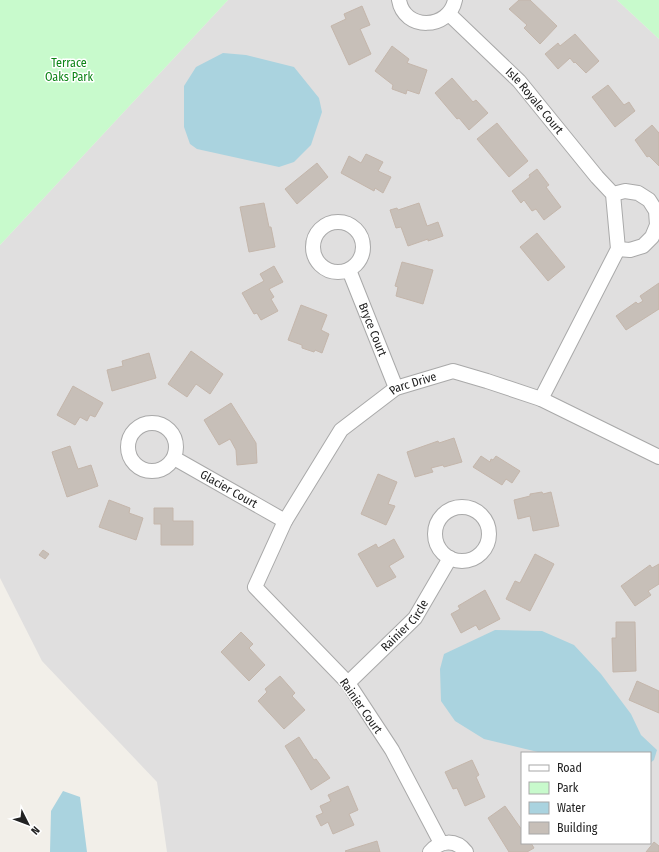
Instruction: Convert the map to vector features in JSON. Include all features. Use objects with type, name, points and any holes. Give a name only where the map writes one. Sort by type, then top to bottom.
[{"type":"street","points":[[399,0],[409,17],[418,22],[428,23],[438,21],[449,14],[455,0]]},
{"type":"street","name":"Isle Royale Court","points":[[449,14],[519,81],[597,177],[613,194]]},
{"type":"street","points":[[541,399],[618,249],[613,194],[625,191],[638,192],[650,200],[656,212],[657,225],[652,237],[643,246],[630,250],[618,249]]},
{"type":"street","name":"Bryce Court","points":[[349,270],[396,388]]},
{"type":"street","name":"Parc Drive","points":[[255,587],[285,521],[341,430],[396,388],[453,371],[541,399],[659,456]]},
{"type":"street","name":"Glacier Court","points":[[174,458],[285,521]]},
{"type":"street","name":"Rainier Circle","points":[[348,683],[415,618],[450,558]]},
{"type":"street","name":"Rainier Court","points":[[255,587],[348,683],[392,750],[441,843]]},
{"type":"street","points":[[430,852],[434,847],[441,843],[450,842],[458,844],[466,852]]},
{"type":"shaded area","points":[[228,0],[617,0],[659,39],[659,852],[167,852],[157,782],[42,661],[0,578],[0,245]]},
{"type":"green space","name":"Terrace Oaks Park","points":[[0,0],[228,0],[0,245]]},
{"type":"green space","points":[[617,0],[659,0],[659,39]]},
{"type":"water","points":[[223,53],[246,55],[294,67],[319,98],[322,112],[311,145],[294,162],[279,167],[197,149],[190,144],[184,127],[184,86],[196,67]]},
{"type":"water","points":[[495,630],[542,631],[574,645],[601,674],[631,714],[641,735],[657,750],[654,760],[651,762],[651,752],[538,752],[484,739],[455,721],[441,701],[440,669],[444,654]]},
{"type":"water","points":[[63,791],[80,797],[87,852],[50,852],[51,811]]},
{"type":"building","points":[[519,0],[530,0],[557,26],[540,44],[524,28],[527,25],[509,9]]},
{"type":"building","points":[[362,6],[370,25],[360,29],[371,54],[349,65],[331,26],[346,19],[344,14]]},
{"type":"building","points":[[575,34],[599,61],[586,73],[570,58],[558,69],[545,54],[558,43],[560,46]]},
{"type":"building","points":[[392,46],[409,59],[407,63],[427,70],[419,94],[407,90],[406,94],[392,89],[393,85],[375,71]]},
{"type":"building","points":[[452,78],[473,102],[476,100],[488,113],[469,130],[459,118],[457,119],[435,93]]},
{"type":"building","points":[[608,85],[624,105],[629,102],[635,111],[615,127],[592,97]]},
{"type":"building","points":[[497,123],[528,161],[509,177],[477,139]]},
{"type":"building","points":[[652,125],[659,133],[659,166],[649,156],[647,157],[635,140]]},
{"type":"building","points":[[366,154],[383,162],[378,171],[391,177],[383,193],[375,188],[374,191],[341,173],[349,156],[361,163]]},
{"type":"building","points":[[317,163],[328,177],[297,204],[285,189]]},
{"type":"building","points":[[537,169],[549,185],[546,187],[561,207],[544,220],[536,209],[532,211],[524,200],[521,203],[512,191],[530,177],[529,175]]},
{"type":"building","points":[[264,203],[275,247],[249,252],[240,207]]},
{"type":"building","points":[[419,203],[427,226],[438,222],[443,236],[428,241],[428,239],[408,246],[401,227],[396,228],[390,210],[397,208],[398,210]]},
{"type":"building","points":[[537,233],[565,267],[548,281],[520,247]]},
{"type":"building","points":[[402,262],[433,270],[423,304],[396,296],[398,287],[395,286]]},
{"type":"building","points":[[274,266],[283,282],[269,289],[274,297],[271,299],[278,311],[261,320],[257,313],[254,314],[242,293],[264,281],[260,274]]},
{"type":"building","points":[[659,283],[659,309],[626,330],[616,316],[636,302],[638,304],[643,301],[640,296]]},
{"type":"building","points":[[301,305],[327,315],[321,330],[329,334],[322,353],[315,350],[314,352],[302,348],[302,345],[288,340]]},
{"type":"building","points":[[191,351],[223,374],[210,394],[196,384],[187,397],[168,384]]},
{"type":"building","points":[[149,353],[156,378],[112,391],[107,370],[123,366],[122,361]]},
{"type":"building","points":[[73,386],[103,403],[95,417],[90,415],[87,421],[80,417],[75,425],[57,415]]},
{"type":"building","points":[[231,403],[256,443],[257,463],[237,465],[236,450],[230,439],[219,445],[204,420]]},
{"type":"building","points":[[454,438],[462,462],[444,467],[443,465],[431,468],[433,472],[415,477],[407,452],[438,441],[439,443]]},
{"type":"building","points":[[70,446],[78,469],[91,465],[98,486],[67,497],[52,452]]},
{"type":"building","points":[[481,456],[490,462],[491,459],[493,460],[496,456],[520,471],[512,483],[506,479],[502,485],[473,467]]},
{"type":"building","points":[[378,474],[397,482],[388,504],[395,506],[386,525],[361,514]]},
{"type":"building","points":[[542,492],[543,494],[551,492],[559,526],[533,531],[530,516],[518,519],[514,500],[530,496],[530,494]]},
{"type":"building","points":[[109,500],[130,508],[129,513],[143,518],[136,540],[99,527]]},
{"type":"building","points":[[154,508],[173,508],[173,521],[193,521],[193,545],[161,545],[161,524],[154,524]]},
{"type":"building","points":[[394,539],[404,557],[389,566],[396,577],[377,587],[358,554],[376,544],[378,548]]},
{"type":"building","points":[[43,550],[49,554],[45,559],[39,555]]},
{"type":"building","points":[[535,554],[554,564],[530,611],[506,599],[515,581],[520,583]]},
{"type":"building","points":[[659,564],[659,584],[648,591],[651,595],[635,606],[621,586],[650,565],[652,568]]},
{"type":"building","points":[[485,590],[500,619],[479,630],[476,625],[461,633],[451,614],[460,609],[458,606]]},
{"type":"building","points":[[616,622],[635,622],[636,671],[613,672],[612,638],[616,638]]},
{"type":"building","points":[[241,632],[253,644],[249,648],[265,665],[249,681],[221,652]]},
{"type":"building","points":[[280,676],[295,693],[292,696],[305,710],[284,729],[258,701],[267,692],[265,689]]},
{"type":"building","points":[[637,681],[659,691],[659,713],[629,700]]},
{"type":"building","points":[[299,737],[314,760],[316,759],[330,778],[311,790],[285,746]]},
{"type":"building","points":[[472,760],[479,775],[476,777],[485,797],[465,806],[457,788],[453,789],[445,772]]},
{"type":"building","points":[[348,786],[358,810],[349,814],[354,825],[333,834],[328,822],[321,826],[316,816],[323,813],[320,806],[331,801],[328,795]]},
{"type":"building","points":[[505,806],[521,829],[521,844],[532,844],[534,848],[527,852],[509,852],[488,818]]},
{"type":"building","points":[[377,841],[380,852],[345,851]]},
{"type":"building","points":[[654,842],[659,846],[659,852],[646,852]]}]
